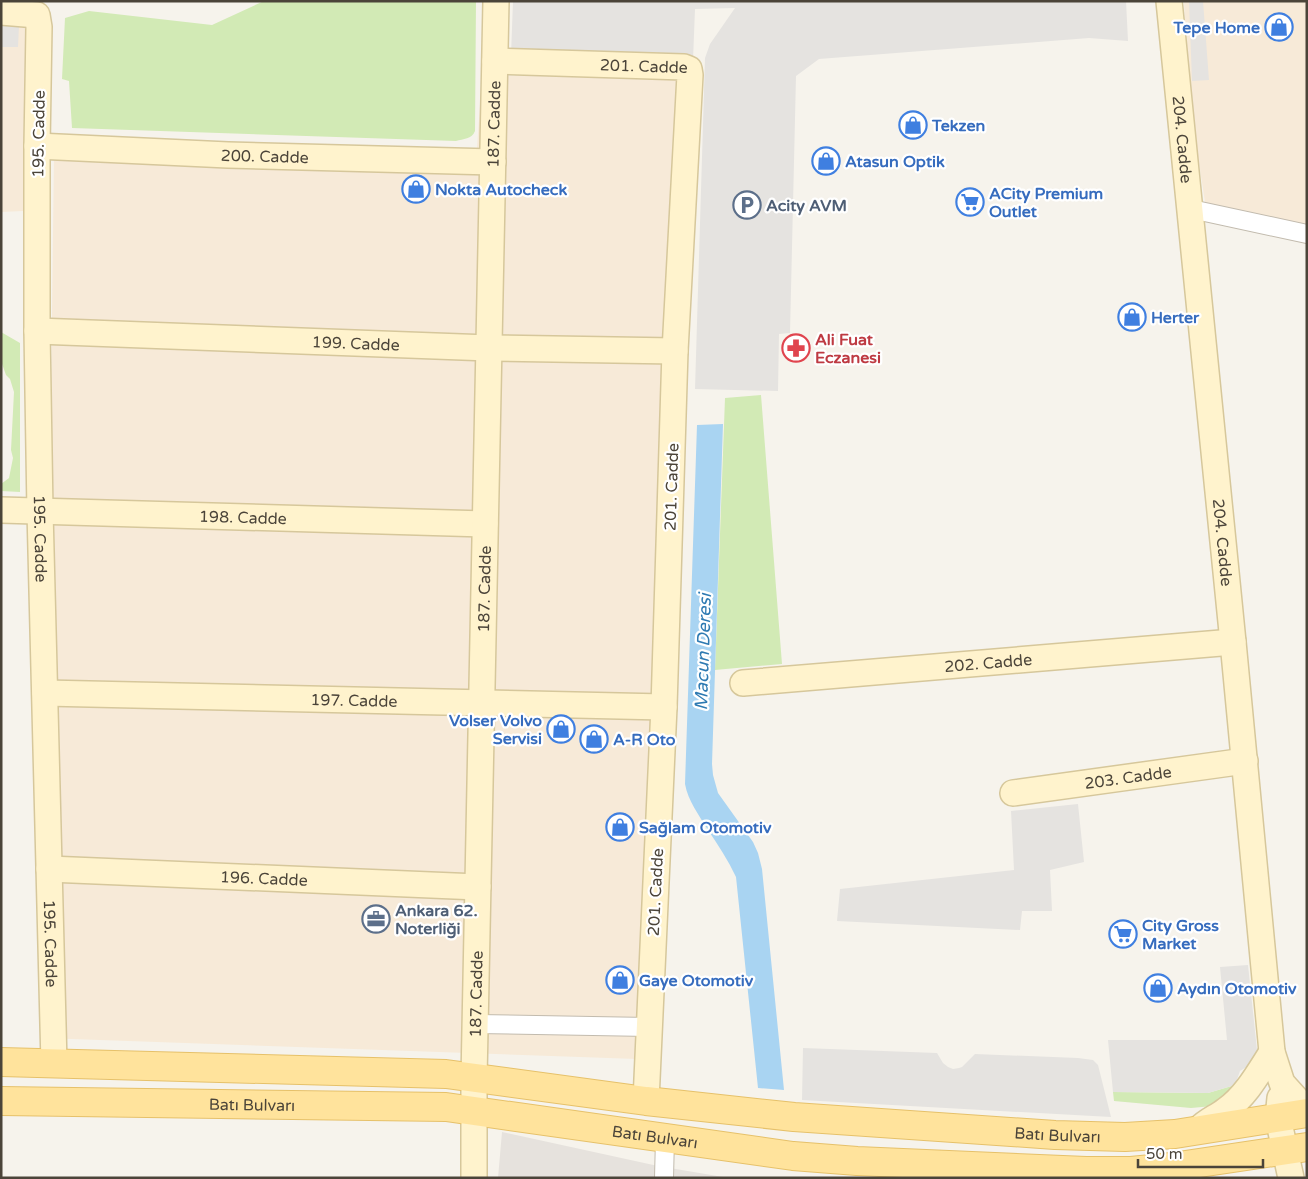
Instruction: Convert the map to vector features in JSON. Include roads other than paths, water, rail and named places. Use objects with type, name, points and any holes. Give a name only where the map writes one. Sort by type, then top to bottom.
[{"type":"main road","name":"Batı Bulvarı","points":[[1,1062],[446,1074],[646,1101],[794,1117],[1055,1135],[1125,1136],[1175,1134],[1307,1112]]},
{"type":"main road","name":"Batı Bulvarı","points":[[1,1101],[446,1107],[793,1156],[857,1161],[1086,1171],[1131,1171],[1172,1167],[1296,1148]]},
{"type":"street","name":"187. Cadde","points":[[474,1178],[474,1078],[496,1]]},
{"type":"street","name":"204. Cadde","points":[[1169,1],[1191,209],[1272,1052],[1282,1083],[1307,1112]]},
{"type":"street","name":"195. Cadde","points":[[1,12],[37,15],[39,27],[37,331],[54,1064]]},
{"type":"street","name":"201. Cadde","points":[[495,61],[682,66],[689,68],[675,351],[664,707],[646,1101]]},
{"type":"street","name":"200. Cadde","points":[[37,146],[228,155],[493,162]]},
{"type":"street","points":[[1191,209],[1307,234]]},
{"type":"street","name":"199. Cadde","points":[[37,331],[489,348],[675,351]]},
{"type":"street","name":"198. Cadde","points":[[1,510],[486,524]]},
{"type":"street","name":"202. Cadde","points":[[743,683],[1233,642]]},
{"type":"street","name":"197. Cadde","points":[[45,693],[664,707]]},
{"type":"street","name":"203. Cadde","points":[[1012,792],[1245,761]]},
{"type":"street","name":"196. Cadde","points":[[49,869],[478,887]]},
{"type":"street","points":[[476,1024],[649,1027]]},
{"type":"street","points":[[1198,1130],[1204,1123],[1227,1110],[1236,1101],[1252,1082],[1272,1052]]},
{"type":"street","name":"204. Cadde","points":[[1282,1083],[1278,1118],[1296,1148],[1291,1178]]},
{"type":"street","points":[[664,1178],[665,1138]]},
{"type":"water","name":"Macun Deresi","points":[[723,424],[713,775],[718,793],[753,842],[762,869],[784,1090],[758,1088],[736,877],[694,808],[685,784],[697,425]]},
{"type":"place","name":"Tepe Home","points":[[1279,27]]},
{"type":"place","name":"Tekzen","points":[[913,125]]},
{"type":"place","name":"Atasun Optik","points":[[826,161]]},
{"type":"place","name":"Nokta Autocheck","points":[[416,189]]},
{"type":"place","name":"ACity Premium Outlet","points":[[970,202]]},
{"type":"place","name":"Acity AVM","points":[[747,205]]},
{"type":"place","name":"Herter","points":[[1132,317]]},
{"type":"place","name":"Ali Fuat Eczanesi","points":[[796,348]]},
{"type":"place","name":"Volser Volvo Servisi","points":[[561,729]]},
{"type":"place","name":"A-R Oto","points":[[594,739]]},
{"type":"place","name":"Sağlam Otomotiv","points":[[620,827]]},
{"type":"place","name":"Ankara 62. Noterliği","points":[[376,919]]},
{"type":"place","name":"City Gross Market","points":[[1123,934]]},
{"type":"place","name":"Gaye Otomotiv","points":[[620,980]]},
{"type":"place","name":"Aydın Otomotiv","points":[[1158,988]]}]
